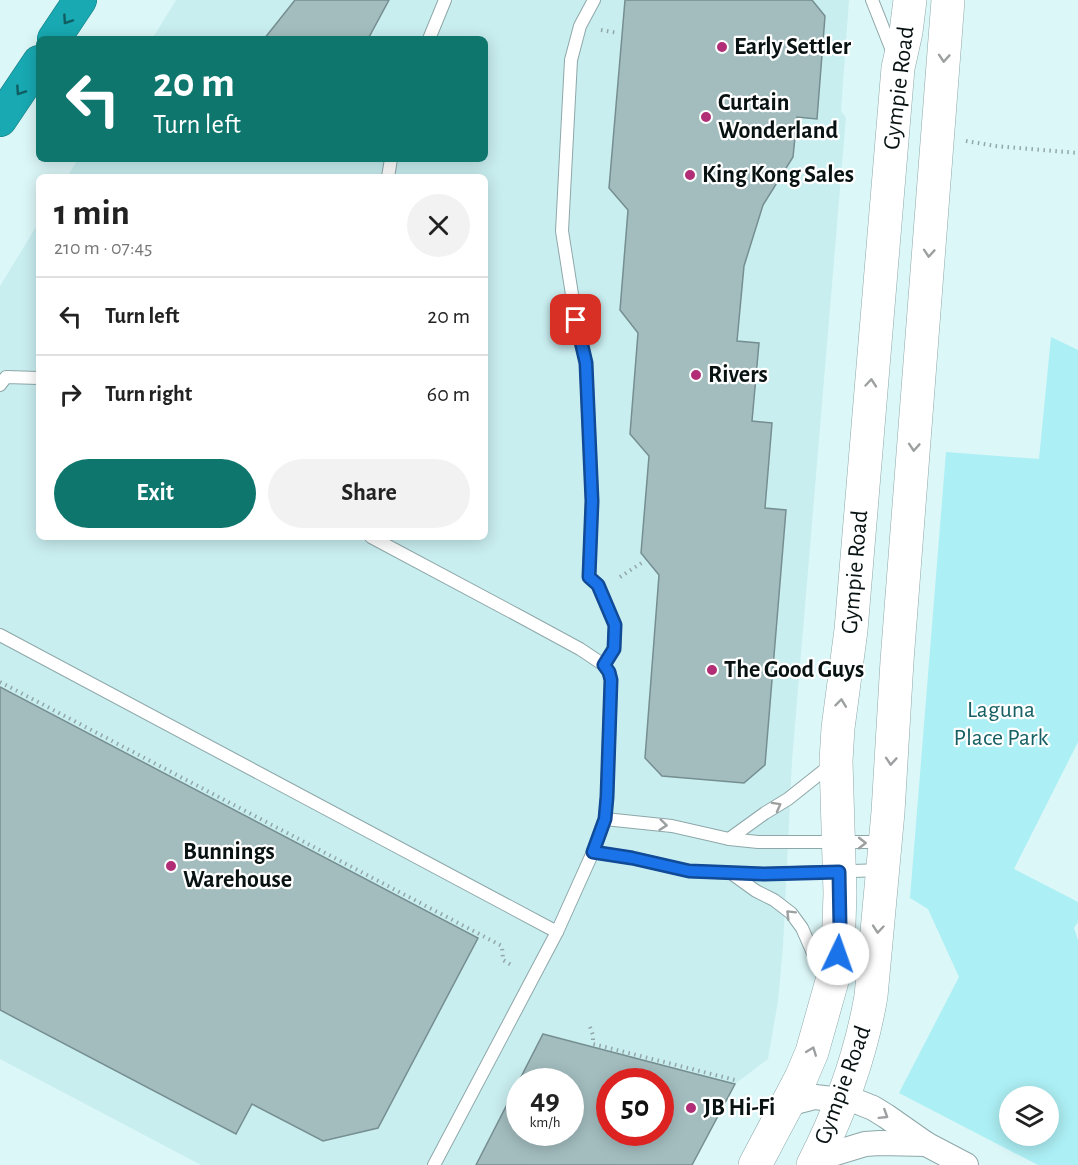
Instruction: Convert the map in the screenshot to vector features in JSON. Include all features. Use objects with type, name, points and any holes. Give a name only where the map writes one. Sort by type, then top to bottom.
[{"type":"highway","points":[[56,36],[80,0]]},
{"type":"highway","points":[[0,120],[36,66]]},
{"type":"main road","name":"Gympie Road","points":[[755,1165],[788,1104],[812,1052],[838,954],[840,928],[836,761],[851,630],[898,68],[906,32],[909,0]]},
{"type":"main road","name":"Gympie Road","points":[[814,1162],[855,1067],[867,1023],[877,947],[948,0]]},
{"type":"street","points":[[788,1104],[815,1097],[858,1102],[873,1108],[926,1144],[966,1165]]},
{"type":"street","points":[[814,1162],[865,1144],[926,1144]]},
{"type":"lane","points":[[430,36],[445,0]]},
{"type":"lane","points":[[594,0],[580,26],[571,60],[562,231],[576,320],[586,363],[592,501],[589,577],[598,585],[615,625],[614,649],[604,665]]},
{"type":"lane","points":[[872,0],[898,68]]},
{"type":"lane","points":[[0,385],[6,377],[36,378]]},
{"type":"lane","points":[[377,540],[580,649],[604,665],[611,680],[605,819],[593,852],[558,932],[434,1165]]},
{"type":"lane","points":[[0,635],[558,932]]},
{"type":"lane","points":[[729,839],[765,813],[788,800],[836,761]]},
{"type":"lane","points":[[605,819],[672,826],[729,839],[838,857],[884,856]]},
{"type":"lane","points":[[593,852],[689,871],[764,874],[838,857],[884,856]]},
{"type":"lane","points":[[730,873],[791,913],[802,928],[813,953],[832,981]]},
{"type":"path","points":[[597,29],[618,33]]},
{"type":"path","points":[[965,141],[995,146],[1078,153]]},
{"type":"path","points":[[620,577],[643,562]]},
{"type":"path","points":[[0,682],[208,794],[502,946],[502,960],[513,966]]},
{"type":"path","points":[[590,1027],[593,1044],[735,1080]]},
{"type":"shaded area","points":[[176,0],[849,0],[841,111],[846,118],[792,761],[783,947],[778,1001],[768,1059],[735,1084],[692,1165],[201,1165],[0,1059],[0,286],[36,227],[36,540],[488,540],[488,174],[69,174],[76,162],[488,162],[488,36],[154,36]]},
{"type":"green space","name":"Laguna Place Park","points":[[1051,337],[1078,350],[1078,742],[1014,869],[1078,902],[1078,922],[1074,928],[1078,940],[1078,1165],[1038,1165],[1001,1146],[1059,1146],[1059,1086],[999,1086],[999,1145],[899,1093],[959,977],[928,909],[910,898],[946,452],[1039,459]]},
{"type":"building","points":[[295,0],[389,0],[370,36],[266,36]]},
{"type":"building","points":[[625,0],[812,0],[825,16],[817,119],[797,117],[793,157],[763,205],[744,266],[737,341],[759,343],[752,421],[772,423],[765,508],[786,510],[765,765],[744,783],[662,776],[645,758],[659,575],[641,553],[649,456],[630,434],[638,333],[620,310],[628,210],[609,188]]},
{"type":"building","name":"Bunnings Warehouse","points":[[0,687],[478,938],[378,1128],[323,1141],[252,1104],[236,1134],[0,1010]]},
{"type":"building","name":"JB Hi-Fi","points":[[543,1034],[674,1068],[596,1068],[596,1146],[674,1146],[674,1068],[735,1084],[692,1165],[476,1165],[506,1106],[506,1146],[584,1146],[584,1068],[526,1068]]},
{"type":"place","name":"Early Settler","points":[[722,47]]},
{"type":"place","name":"Curtain Wonderland","points":[[706,117]]},
{"type":"place","name":"King Kong Sales","points":[[690,175]]},
{"type":"place","name":"Rivers","points":[[696,375]]},
{"type":"place","name":"The Good Guys","points":[[712,670]]},
{"type":"place","name":"Bunnings Warehouse","points":[[171,866]]},
{"type":"place","name":"JB Hi-Fi","points":[[691,1108]]},
{"type":"route","points":[[576,320],[586,363],[592,501],[589,577],[598,585],[615,625],[614,649],[604,665],[611,680],[605,819],[593,852],[689,871],[764,874],[839,872],[838,954]]}]
